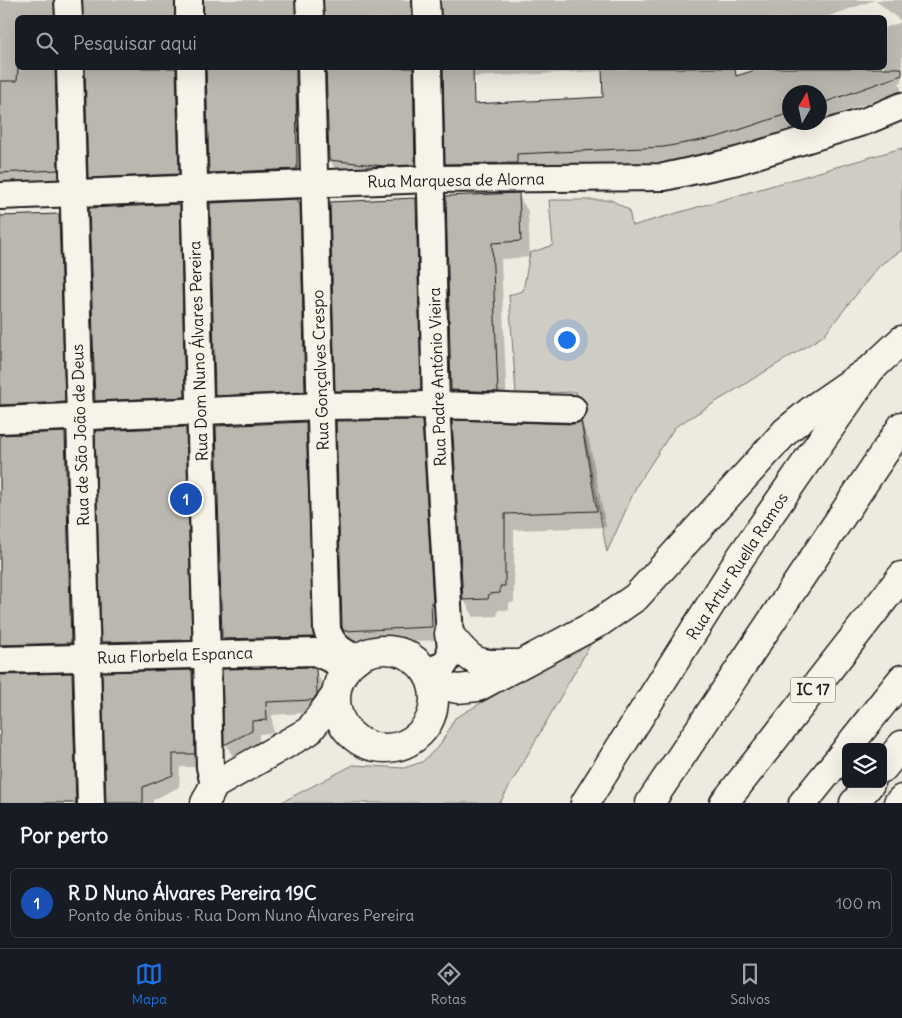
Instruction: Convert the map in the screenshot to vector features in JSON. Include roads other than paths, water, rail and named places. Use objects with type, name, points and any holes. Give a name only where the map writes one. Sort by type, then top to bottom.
[{"type":"main road","name":"Rua Artur Ruella Ramos","points":[[585,803],[740,558],[870,370],[902,340]]},
{"type":"main road","points":[[429,678],[458,689],[478,687],[600,622],[636,597],[786,431],[814,408],[870,370]]},
{"type":"main road","points":[[650,803],[902,426]]},
{"type":"main road","name":"IC 17","points":[[724,803],[902,576]]},
{"type":"main road","points":[[449,634],[463,652],[476,662],[518,664]]},
{"type":"main road","points":[[378,650],[394,650],[409,656],[429,678],[434,695],[433,712],[426,727],[414,739],[399,746],[382,749],[359,741],[351,736],[341,723],[335,708],[336,696],[340,676],[350,664],[378,650]]},
{"type":"main road","points":[[851,743],[902,679]]},
{"type":"main road","points":[[209,794],[309,731],[336,696]]},
{"type":"main road","points":[[209,794],[324,742],[359,741]]},
{"type":"main road","points":[[887,763],[902,745]]},
{"type":"main road","points":[[803,803],[842,754]]},
{"type":"main road","points":[[854,803],[867,788]]},
{"type":"main road","points":[[898,803],[902,799]]},
{"type":"street","points":[[68,0],[69,15]]},
{"type":"street","points":[[189,0],[189,15]]},
{"type":"street","points":[[310,0],[310,15]]},
{"type":"street","points":[[426,0],[427,15]]},
{"type":"street","name":"Rua de São João de Deus","points":[[70,70],[91,803]]},
{"type":"street","name":"Rua Dom Nuno Álvares Pereira","points":[[191,70],[210,768],[209,794]]},
{"type":"street","name":"Rua Gonçalves Crespo","points":[[311,70],[327,630],[331,641],[350,664]]},
{"type":"street","name":"Rua Padre António Vieira","points":[[428,70],[436,405],[451,654],[444,664],[429,678]]},
{"type":"street","name":"Rua Marquesa de Alorna","points":[[0,196],[431,179],[664,177],[737,161],[866,121],[902,106]]},
{"type":"street","points":[[0,420],[322,406],[436,405],[573,409]]},
{"type":"street","name":"Rua Florbela Espanca","points":[[0,660],[315,652],[333,660],[350,664]]},
{"type":"place","name":"R D Nuno Álvares Pereira 19C","points":[[186,499]]}]
